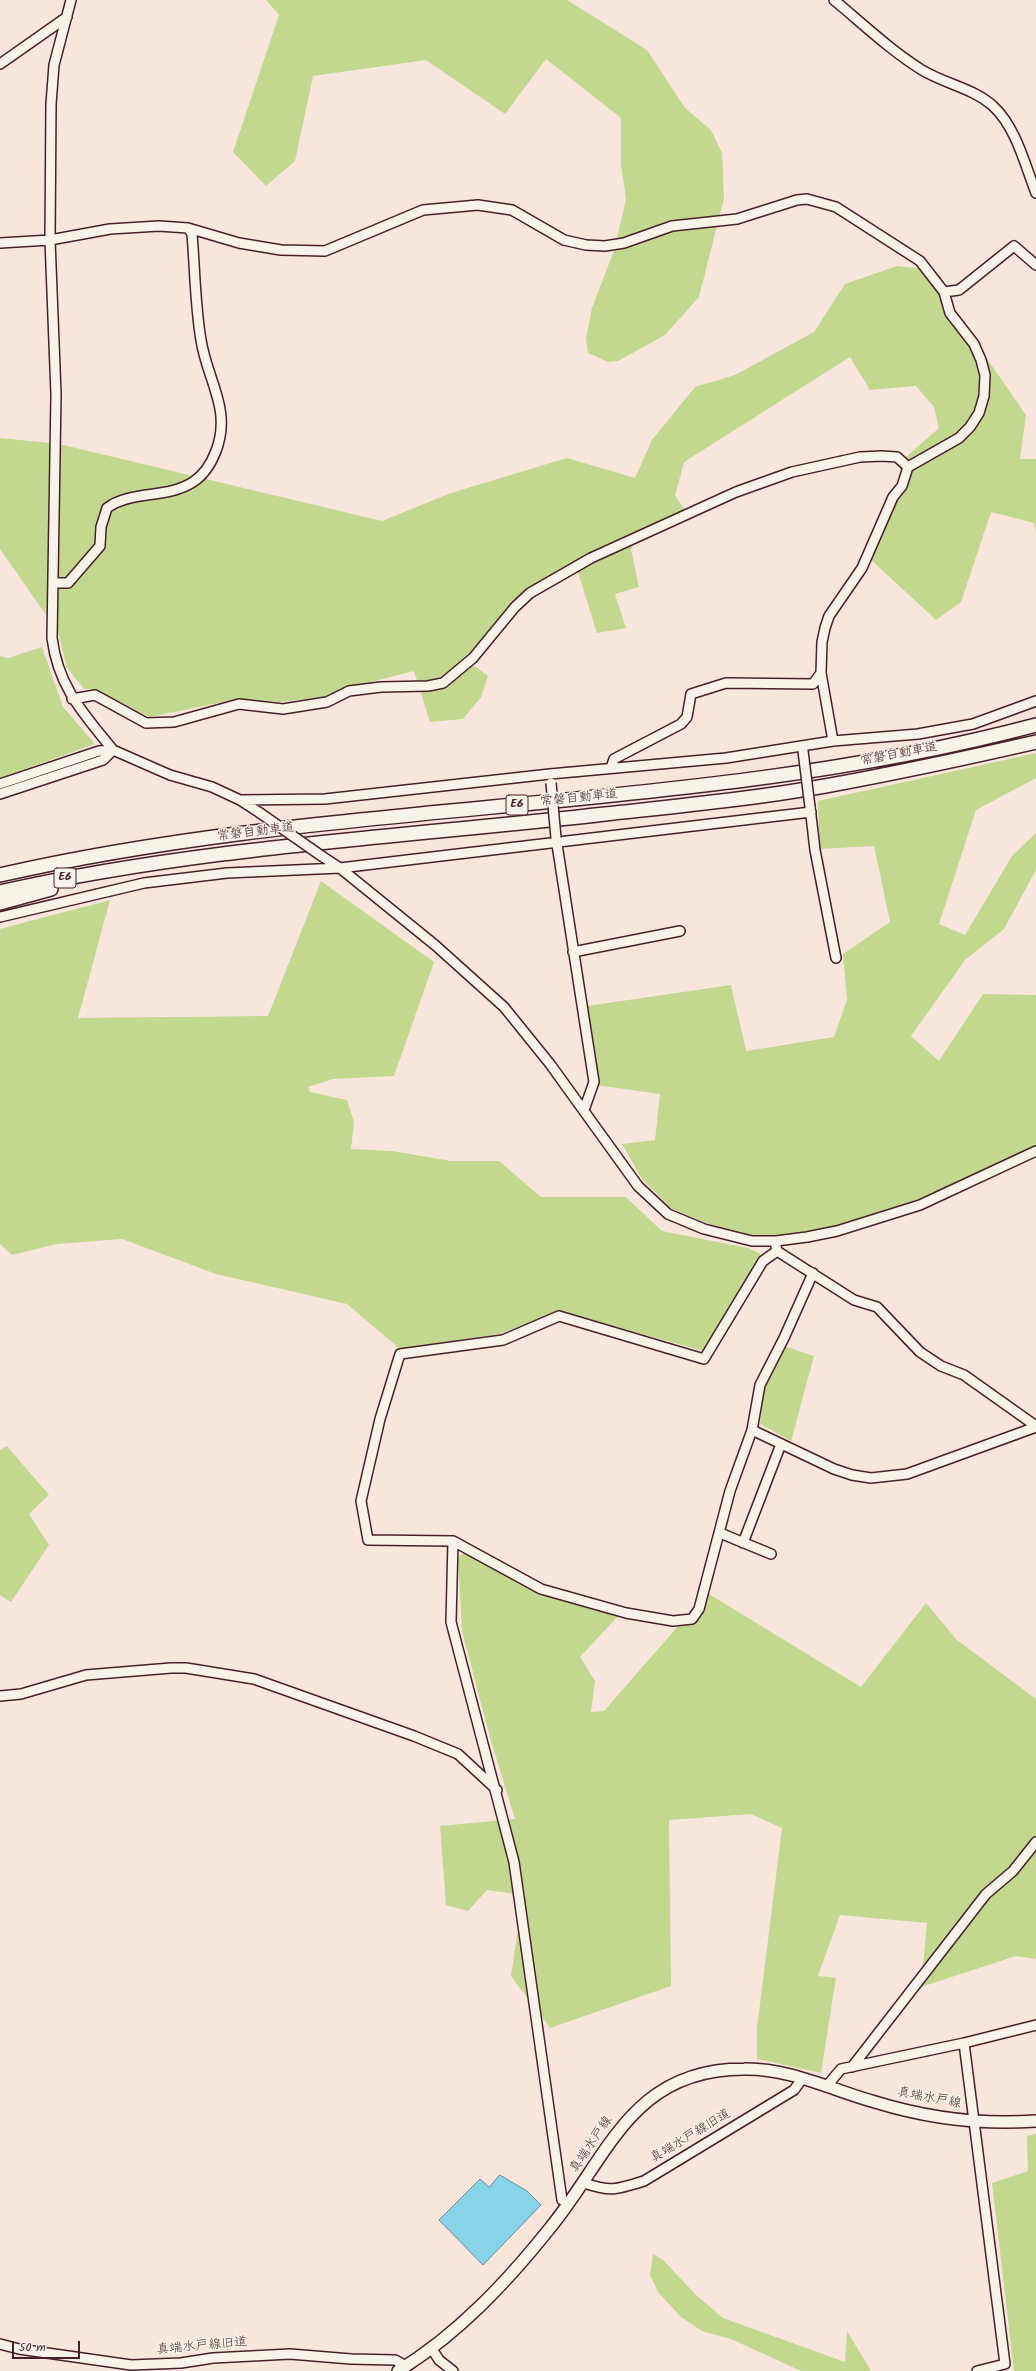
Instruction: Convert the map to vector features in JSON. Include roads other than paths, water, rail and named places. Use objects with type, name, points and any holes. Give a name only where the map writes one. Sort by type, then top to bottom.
[{"type":"highway","name":"常磐自動車道","points":[[0,875],[73,860],[217,837],[400,816],[609,796],[810,772],[933,749],[1034,725]]},
{"type":"highway","name":"常磐自動車道","points":[[0,892],[130,867],[244,851],[732,799],[845,782],[935,765],[1036,742]]},
{"type":"highway","points":[[0,903],[130,867]]},
{"type":"main road","name":"真端水戸線","points":[[402,2369],[432,2349],[454,2331],[493,2293],[550,2228],[584,2183],[623,2124],[636,2110],[665,2089],[703,2074],[727,2069],[758,2069],[802,2079],[901,2110],[973,2121],[1036,2121]]},
{"type":"street","points":[[71,0],[54,65],[51,104],[50,240],[56,394],[52,638],[54,656],[60,675],[72,699],[113,750],[170,775],[212,787],[240,800],[340,868],[435,944],[504,1007],[584,1110],[638,1186],[668,1214],[704,1228],[745,1239],[776,1241],[838,1231],[920,1205],[1036,1151]]},
{"type":"street","points":[[834,0],[885,43],[924,71],[974,93],[993,106],[1012,132],[1036,193]]},
{"type":"street","points":[[0,64],[67,17]]},
{"type":"street","points":[[0,243],[50,240],[142,226],[188,228],[239,243],[281,250],[325,250],[423,210],[478,205],[512,210],[564,240],[586,245],[605,246],[624,243],[672,226],[737,219],[797,200],[808,200],[836,207],[920,261],[944,292],[950,312],[974,344],[981,360],[985,375],[984,396],[979,413],[970,427],[959,438],[908,467],[902,486],[893,497],[862,568],[829,616],[822,642],[821,673],[833,741]]},
{"type":"street","points":[[54,583],[68,583],[100,546],[101,527],[106,508],[126,500],[179,490],[201,476],[208,468],[216,451],[222,429],[222,415],[218,394],[201,340],[192,234],[188,228]]},
{"type":"street","points":[[944,292],[959,290],[1014,246],[1036,265]]},
{"type":"street","points":[[72,699],[95,695],[146,723],[174,722],[239,704],[283,709],[327,702],[356,689],[428,686],[443,683],[473,658],[515,607],[530,593],[598,555],[736,492],[792,472],[860,457],[882,456],[897,458],[908,467]]},
{"type":"street","points":[[611,768],[614,760],[682,724],[687,717],[691,694],[726,683],[813,684],[821,673]]},
{"type":"street","points":[[240,800],[325,798],[550,778],[611,768],[726,758],[802,748],[833,741],[918,734],[973,724],[1036,701]]},
{"type":"street","points":[[802,748],[811,809],[815,850],[836,958]]},
{"type":"street","points":[[0,784],[99,751],[113,750]]},
{"type":"street","points":[[0,794],[103,760],[113,750]]},
{"type":"street","points":[[550,778],[556,840],[594,1082],[584,1110]]},
{"type":"street","points":[[0,917],[144,883],[227,873],[340,868],[811,809]]},
{"type":"street","points":[[573,952],[680,931]]},
{"type":"street","points":[[776,1241],[776,1251]]},
{"type":"street","points":[[776,1251],[813,1272],[854,1300],[877,1307],[920,1352],[940,1366],[964,1375],[1036,1426]]},
{"type":"street","points":[[776,1251],[763,1261],[704,1359],[559,1316],[504,1340],[400,1354],[380,1419],[361,1501],[368,1540],[453,1541],[541,1589],[626,1613],[673,1621],[692,1619],[699,1609],[730,1491],[752,1430],[760,1385],[784,1338],[813,1272]]},
{"type":"street","points":[[752,1430],[852,1475],[871,1478],[895,1477],[1036,1426]]},
{"type":"street","points":[[743,1543],[781,1444]]},
{"type":"street","points":[[720,1533],[771,1554]]},
{"type":"street","points":[[453,1541],[451,1622],[497,1790],[514,1862],[562,2200]]},
{"type":"street","points":[[0,1696],[21,1694],[86,1675],[171,1668],[186,1668],[254,1679],[414,1736],[458,1754],[497,1790]]},
{"type":"street","points":[[852,2067],[986,1894],[1012,1871],[1036,1842]]},
{"type":"street","points":[[826,2086],[838,2072],[852,2067],[1036,2026]]},
{"type":"street","points":[[964,2043],[1005,2364],[977,2371]]},
{"type":"street","name":"真端水戸線旧道","points":[[584,2183],[605,2190],[619,2189],[644,2181],[794,2090],[802,2079]]},
{"type":"street","name":"真端水戸線旧道","points":[[0,2344],[19,2349],[131,2365],[181,2364],[213,2358],[290,2354],[395,2360],[402,2369]]},
{"type":"street","points":[[432,2349],[438,2360],[454,2371]]},
{"type":"water","points":[[500,2175],[527,2191],[541,2205],[483,2265],[439,2220],[480,2179],[489,2187]]}]
